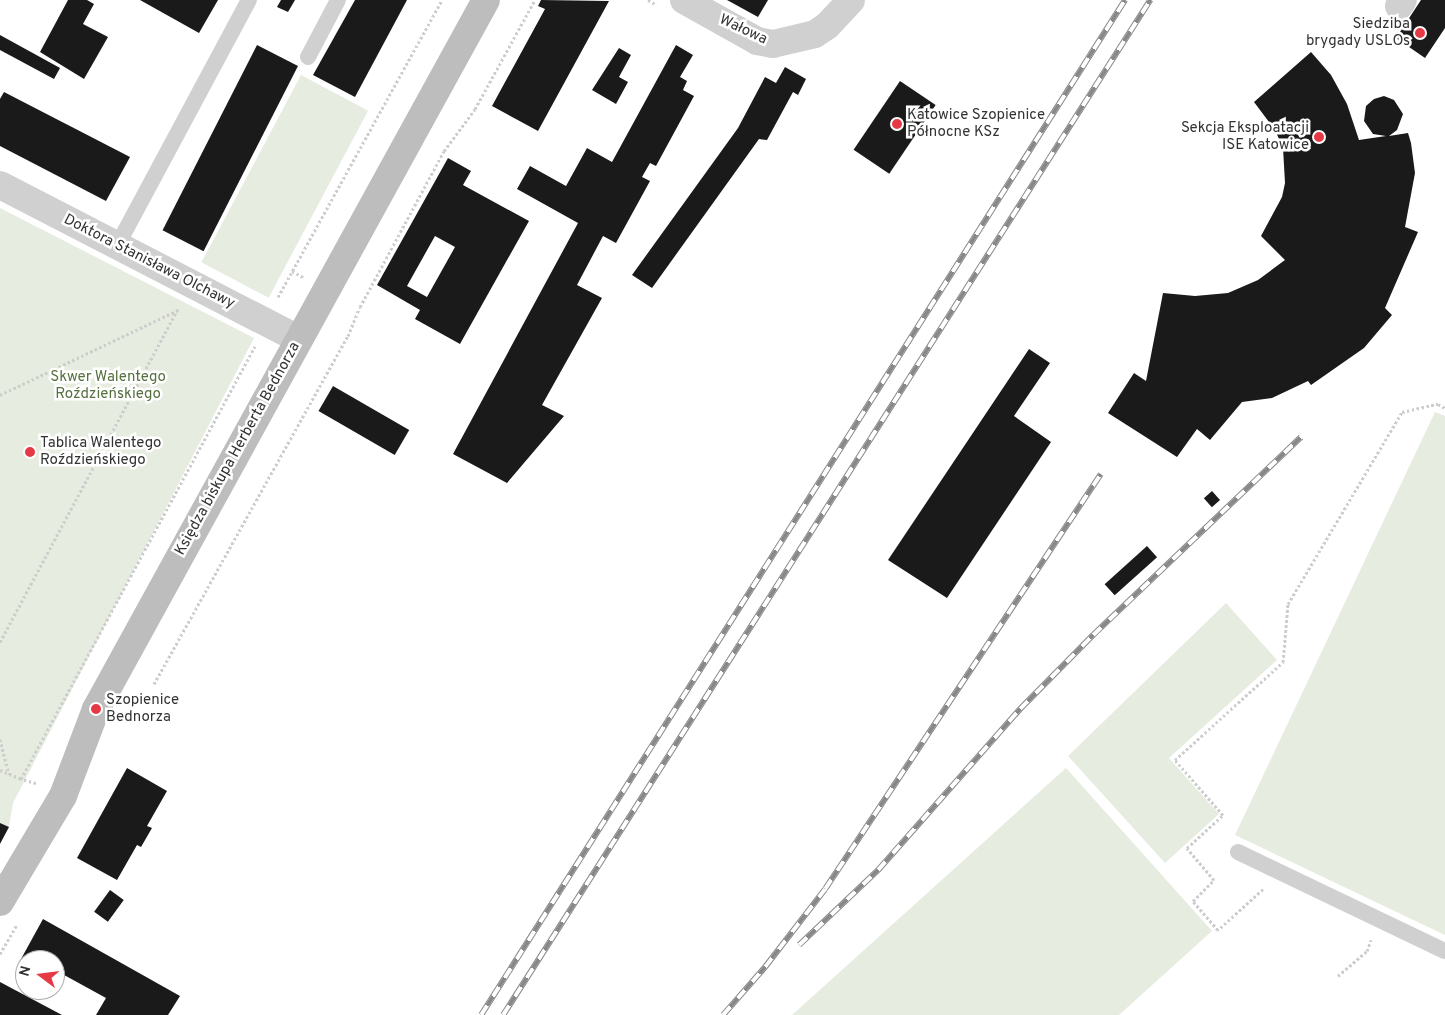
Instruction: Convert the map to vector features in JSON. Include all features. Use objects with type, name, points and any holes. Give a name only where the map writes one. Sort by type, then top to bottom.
[{"type":"street","name":"Księdza biskupa Herberta Bednorza","points":[[0,902],[62,796],[96,709],[486,0]]},
{"type":"street","name":"Wałowa","points":[[684,0],[746,35],[773,44],[815,34],[827,26],[851,0]]},
{"type":"street","name":"Doktora Stanisława Olchawy","points":[[0,185],[298,339]]},
{"type":"lane","points":[[117,246],[249,0]]},
{"type":"lane","points":[[308,57],[338,0]]},
{"type":"lane","points":[[1238,852],[1445,951]]},
{"type":"path","points":[[21,779],[166,516],[267,322],[442,0]]},
{"type":"path","points":[[154,684],[348,336],[360,307],[444,151],[475,109],[535,0]]},
{"type":"path","points":[[0,642],[182,303]]},
{"type":"path","points":[[0,395],[178,309]]},
{"type":"path","points":[[1267,886],[1218,930],[1193,901],[1214,880],[1186,848],[1223,815],[1175,760],[1284,662],[1288,604],[1402,412],[1438,404],[1445,408]]},
{"type":"path","points":[[0,739],[9,774]]},
{"type":"path","points":[[0,770],[36,783]]},
{"type":"green space","points":[[301,75],[368,111],[269,298],[201,262]]},
{"type":"green space","name":"Skwer Walentego Roździeńskiego","points":[[0,208],[254,338],[13,803],[9,827],[0,823]]},
{"type":"green space","points":[[1435,412],[1445,416],[1445,935],[1235,835]]},
{"type":"green space","points":[[1226,603],[1277,660],[1169,758],[1219,814],[1165,863],[1068,756]]},
{"type":"green space","points":[[1066,768],[1212,931],[1119,1015],[792,1015]]},
{"type":"building","points":[[68,0],[87,0],[94,4],[83,24],[108,37],[84,79],[40,52]]},
{"type":"building","points":[[140,0],[218,0],[199,33]]},
{"type":"building","points":[[281,0],[295,0],[288,12],[277,7]]},
{"type":"building","points":[[355,0],[407,0],[355,97],[313,75]]},
{"type":"building","points":[[541,0],[609,1],[538,131],[492,106],[545,9],[538,6]]},
{"type":"building","points":[[727,0],[768,0],[758,17]]},
{"type":"building","name":"Siedziba brygady USLOs","points":[[1421,0],[1445,0],[1445,28],[1425,58],[1396,38]]},
{"type":"building","points":[[0,35],[60,68],[54,79],[0,50]]},
{"type":"building","points":[[257,45],[298,66],[204,251],[163,230]]},
{"type":"building","points":[[676,45],[693,55],[680,77],[687,81],[683,90],[694,96],[656,166],[650,163],[642,177],[650,181],[616,243],[603,236],[577,285],[602,298],[542,405],[564,416],[507,483],[453,454],[578,223],[517,189],[530,166],[566,186],[587,148],[612,162]]},
{"type":"building","points":[[619,48],[631,55],[619,77],[628,82],[616,104],[592,90]]},
{"type":"building","points":[[1311,52],[1331,75],[1347,104],[1359,140],[1386,136],[1373,134],[1364,121],[1366,106],[1374,99],[1384,96],[1394,100],[1403,114],[1397,130],[1389,136],[1408,133],[1415,173],[1405,227],[1418,232],[1385,308],[1392,315],[1364,348],[1311,385],[1308,381],[1272,398],[1242,402],[1210,440],[1197,429],[1177,457],[1108,413],[1134,373],[1146,381],[1163,293],[1195,296],[1228,293],[1258,280],[1285,260],[1261,236],[1282,197],[1285,183],[1283,148],[1275,130],[1254,102]]},
{"type":"building","points":[[785,67],[806,79],[798,95],[793,92],[767,140],[759,139],[652,288],[632,275],[738,128],[765,77],[776,83]]},
{"type":"building","name":"Katowice Szopienice Północne KSz","points":[[900,81],[936,105],[889,174],[854,150]]},
{"type":"building","points":[[4,92],[130,157],[106,201],[0,146],[0,99]]},
{"type":"building","points":[[448,158],[471,171],[463,185],[529,221],[460,344],[415,319],[420,310],[377,285]],"holes":[[[435,236],[455,247],[427,297],[407,286]]]},
{"type":"building","points":[[1029,349],[1050,363],[1014,416],[1051,442],[947,598],[888,560]]},
{"type":"building","points":[[333,386],[409,430],[395,455],[318,411]]},
{"type":"building","points":[[1212,491],[1220,500],[1212,507],[1204,498]]},
{"type":"building","points":[[1147,546],[1157,557],[1115,595],[1105,584]]},
{"type":"building","points":[[127,768],[167,791],[147,826],[152,828],[141,847],[137,845],[117,880],[77,858]]},
{"type":"building","points":[[0,823],[9,827],[0,844]]},
{"type":"building","points":[[110,890],[124,900],[108,922],[94,912]]},
{"type":"building","points":[[43,919],[180,996],[168,1015],[96,1015],[106,998],[65,975],[65,950],[26,950]]},
{"type":"building","points":[[0,982],[15,990],[15,1000],[34,1000],[62,1015],[0,1015]]},
{"type":"railway","points":[[481,1015],[1125,0]]},
{"type":"railway","points":[[503,1015],[1150,0]]},
{"type":"railway","points":[[799,945],[878,870],[1020,709],[1093,635],[1301,437]]},
{"type":"railway","points":[[723,1015],[765,967],[825,889],[1101,474]]},
{"type":"place","name":"Siedziba brygady USLOs","points":[[1420,33]]},
{"type":"place","name":"Katowice Szopienice Północne KSz","points":[[897,124]]},
{"type":"place","name":"Sekcja Eksploatacji ISE Katowice","points":[[1319,137]]},
{"type":"place","name":"Tablica Walentego Roździeńskiego","points":[[30,452]]},
{"type":"place","name":"Szopienice Bednorza","points":[[96,709]]}]
